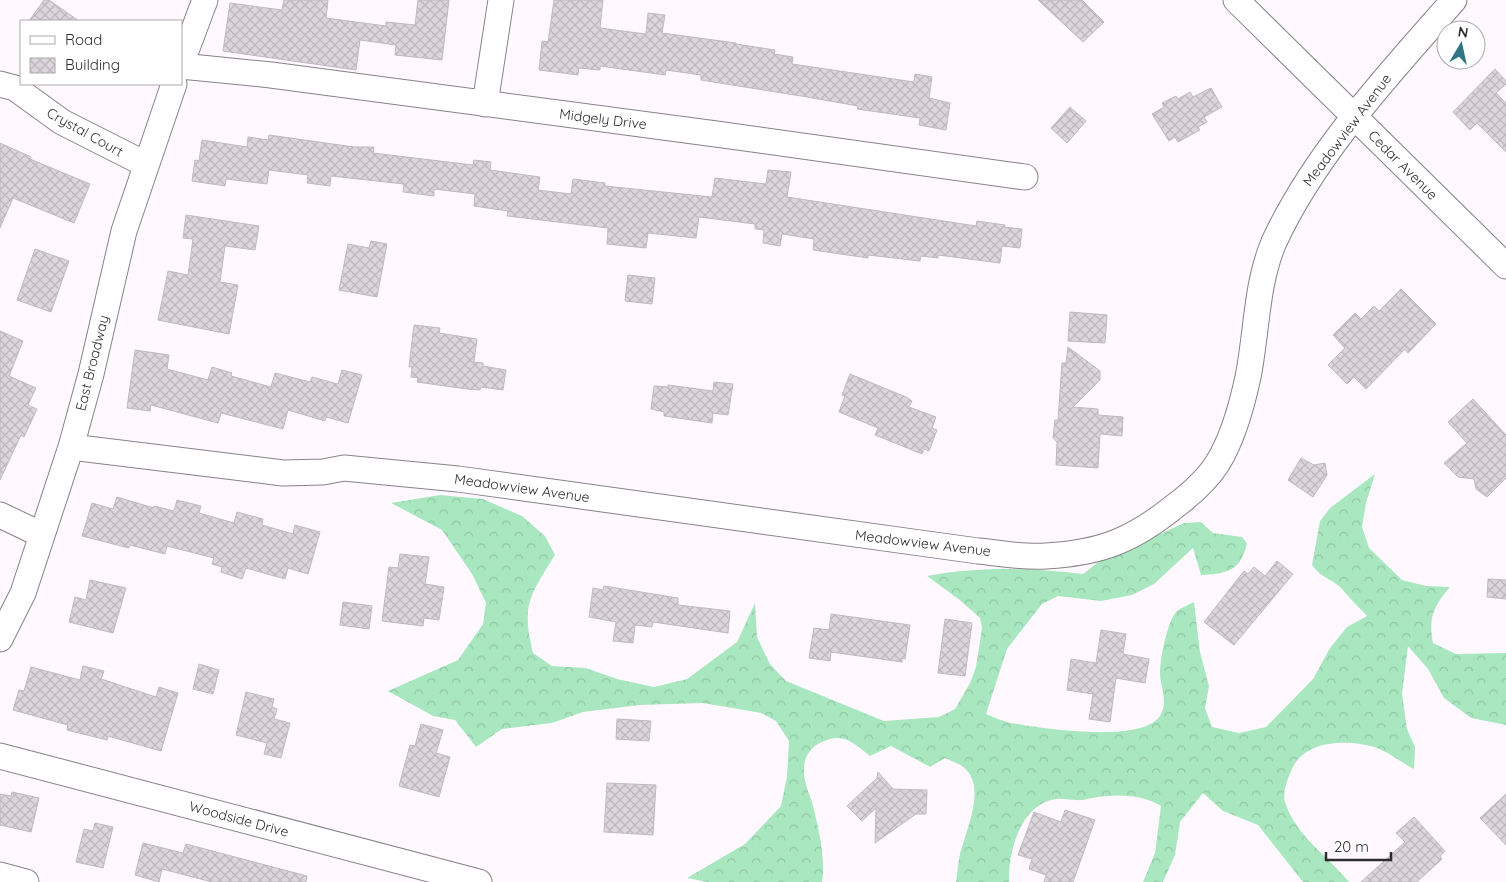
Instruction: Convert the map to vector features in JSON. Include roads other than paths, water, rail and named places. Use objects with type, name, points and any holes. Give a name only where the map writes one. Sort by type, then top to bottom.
[{"type":"street","points":[[182,62],[205,0]]},
{"type":"street","points":[[485,104],[501,0]]},
{"type":"street","name":"Cedar Avenue","points":[[1236,0],[1506,266]]},
{"type":"street","name":"Meadowview Avenue","points":[[71,447],[283,473],[323,472],[344,468],[458,479],[978,552],[1045,557],[1094,550],[1131,538],[1149,527],[1199,488],[1218,462],[1239,414],[1248,376],[1259,297],[1274,244],[1307,181],[1379,86],[1454,0]]},
{"type":"street","name":"Midgely Drive","points":[[182,65],[271,75],[716,134],[1025,177]]},
{"type":"street","name":"Crystal Court","points":[[0,84],[16,88],[62,122],[145,164]]},
{"type":"street","name":"East Broadway","points":[[0,639],[23,593],[71,447],[91,374],[124,231],[145,164],[174,85]]},
{"type":"street","points":[[0,515],[42,535]]},
{"type":"street","name":"Woodside Drive","points":[[0,756],[479,882]]},
{"type":"street","points":[[0,875],[26,882]]}]
